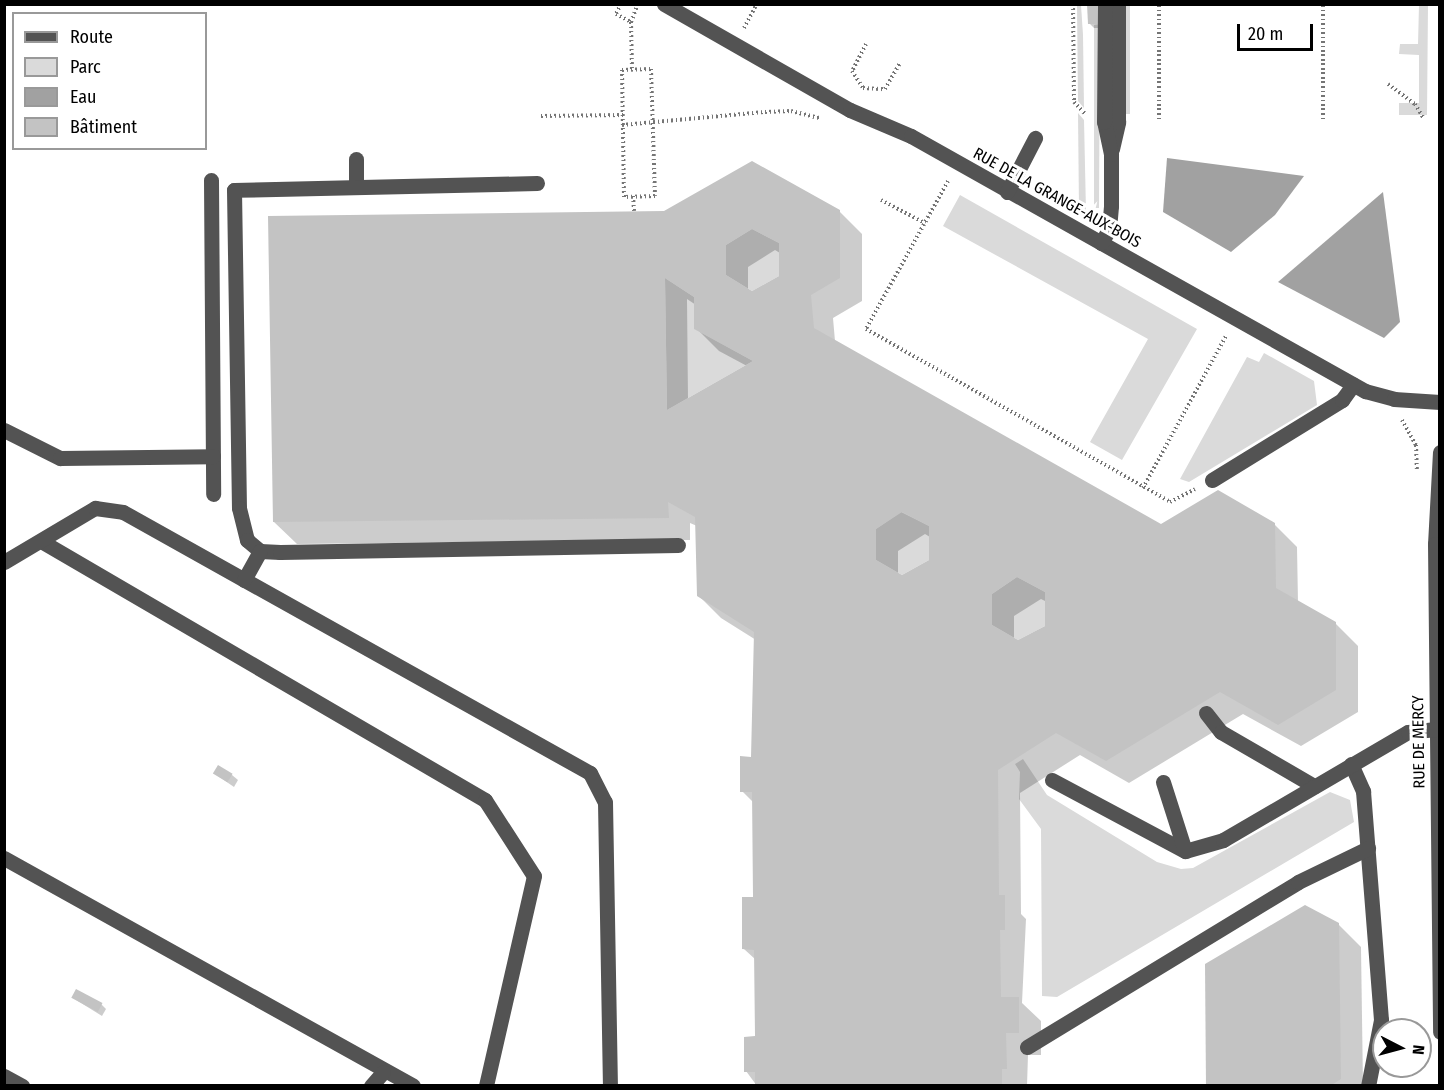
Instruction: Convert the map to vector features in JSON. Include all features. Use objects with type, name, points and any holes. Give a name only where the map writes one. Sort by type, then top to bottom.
[{"type":"street","name":"RUE DE LA GRANGE-AUX-BOIS","points":[[664,4],[850,110],[911,136],[1353,385],[1394,399],[1440,402]]},
{"type":"street","points":[[1105,4],[1104,122],[1111,154]]},
{"type":"street","points":[[1101,243],[1109,229],[1111,154],[1118,122],[1118,4]]},
{"type":"street","points":[[1007,192],[1035,138]]},
{"type":"street","points":[[356,159],[356,187]]},
{"type":"street","points":[[211,180],[213,494]]},
{"type":"street","points":[[537,183],[234,190],[239,508],[247,540],[260,551],[678,545]]},
{"type":"street","points":[[1212,480],[1342,400],[1353,385]]},
{"type":"street","points":[[4,430],[60,458],[213,456]]},
{"type":"street","name":"RUE DE MERCY","points":[[1440,452],[1435,544],[1440,1032]]},
{"type":"street","points":[[4,562],[95,508],[123,512],[590,773],[605,802],[610,1086]]},
{"type":"street","points":[[41,541],[485,800],[534,876],[486,1086]]},
{"type":"street","points":[[244,580],[260,551]]},
{"type":"street","points":[[1206,713],[1221,732],[1314,786]]},
{"type":"street","points":[[1052,780],[1185,851],[1223,840],[1408,732],[1436,729]]},
{"type":"street","points":[[1352,764],[1363,791],[1381,1020],[1368,1086]]},
{"type":"street","points":[[1163,782],[1185,851]]},
{"type":"street","points":[[1026,1047],[1298,882],[1368,848]]},
{"type":"street","points":[[4,858],[384,1072],[413,1086]]},
{"type":"street","points":[[371,1086],[384,1072]]},
{"type":"street","points":[[4,1076],[22,1086]]},
{"type":"path","points":[[621,4],[616,14],[631,22]]},
{"type":"path","points":[[632,70],[631,22],[638,4]]},
{"type":"path","points":[[1159,4],[1159,119]]},
{"type":"path","points":[[1323,4],[1323,119]]},
{"type":"path","points":[[866,45],[852,71],[863,88],[885,90],[900,63]]},
{"type":"path","points":[[651,69],[655,196],[624,196],[623,115],[622,70],[651,69]]},
{"type":"path","points":[[1388,84],[1415,104],[1424,119]]},
{"type":"path","points":[[622,125],[777,111],[824,119]]},
{"type":"path","points":[[541,116],[623,115]]},
{"type":"path","points":[[937,175],[958,186]]},
{"type":"path","points":[[948,181],[866,329],[1170,502],[1212,480]]},
{"type":"path","points":[[633,196],[634,211]]},
{"type":"path","points":[[881,200],[925,222]]},
{"type":"path","points":[[1217,332],[1236,341]]},
{"type":"path","points":[[1143,488],[1226,336]]},
{"type":"path","points":[[1393,417],[1402,419],[1411,431],[1417,480]]},
{"type":"green space","points":[[1077,5],[1081,5],[1084,108],[1078,101]]},
{"type":"green space","points":[[1122,5],[1130,5],[1130,114],[1122,114]]},
{"type":"green space","points":[[1419,5],[1428,5],[1427,115],[1399,115],[1399,103],[1419,103],[1419,55],[1399,54],[1400,44],[1418,44]]},
{"type":"green space","points":[[1100,24],[1099,208],[1094,208],[1094,25]]},
{"type":"green space","points":[[1078,113],[1084,120],[1086,212],[1079,209]]},
{"type":"green space","points":[[960,195],[1197,329],[1122,460],[1090,442],[1148,339],[943,226]]},
{"type":"green space","points":[[752,229],[779,243],[779,276],[752,291],[726,275],[726,245]]},
{"type":"green space","points":[[665,278],[694,297],[695,329],[753,361],[667,410]]},
{"type":"green space","points":[[1264,353],[1314,381],[1317,405],[1189,482],[1180,479],[1247,357],[1259,362]]},
{"type":"green space","points":[[901,512],[929,526],[929,560],[902,575],[876,560],[876,529]]},
{"type":"green space","points":[[1017,577],[1045,592],[1045,626],[1018,640],[992,625],[992,594]]},
{"type":"green space","points":[[1023,759],[1047,795],[1157,862],[1181,869],[1193,868],[1330,792],[1350,800],[1354,822],[1057,997],[1042,996],[1041,829],[1019,799],[1020,772],[1015,764]]},
{"type":"water","points":[[1167,158],[1304,176],[1275,215],[1231,252],[1163,212]]},
{"type":"water","points":[[1383,192],[1400,322],[1384,338],[1278,282]]},
{"type":"building","points":[[1087,4],[1100,4],[1099,24],[1088,24]]},
{"type":"building","points":[[752,161],[840,210],[840,278],[811,295],[814,328],[1161,524],[1218,490],[1275,523],[1276,588],[1336,622],[1336,690],[1278,725],[1220,692],[1106,761],[1056,733],[998,770],[999,895],[1005,895],[1005,930],[1000,930],[1001,997],[1019,997],[1019,1033],[1006,1033],[1007,1069],[1002,1069],[1002,1086],[755,1086],[755,1072],[744,1072],[744,1037],[755,1036],[754,950],[742,949],[742,897],[753,897],[752,792],[740,792],[740,756],[751,757],[754,632],[697,596],[695,517],[668,502],[669,518],[273,522],[268,216],[664,211]],"holes":[[[752,229],[779,243],[779,276],[752,291],[726,275],[726,245]],[[665,278],[694,297],[694,329],[753,361],[667,410]],[[902,512],[929,526],[929,560],[902,575],[876,560],[876,529]],[[1017,577],[1045,592],[1045,626],[1018,640],[992,625],[992,594]]]},
{"type":"building","points":[[218,765],[233,774],[227,782],[213,774]]},
{"type":"building","points":[[1305,905],[1339,923],[1341,1079],[1330,1086],[1206,1086],[1205,964]]},
{"type":"building","points":[[76,989],[102,1003],[98,1012],[71,998]]}]
